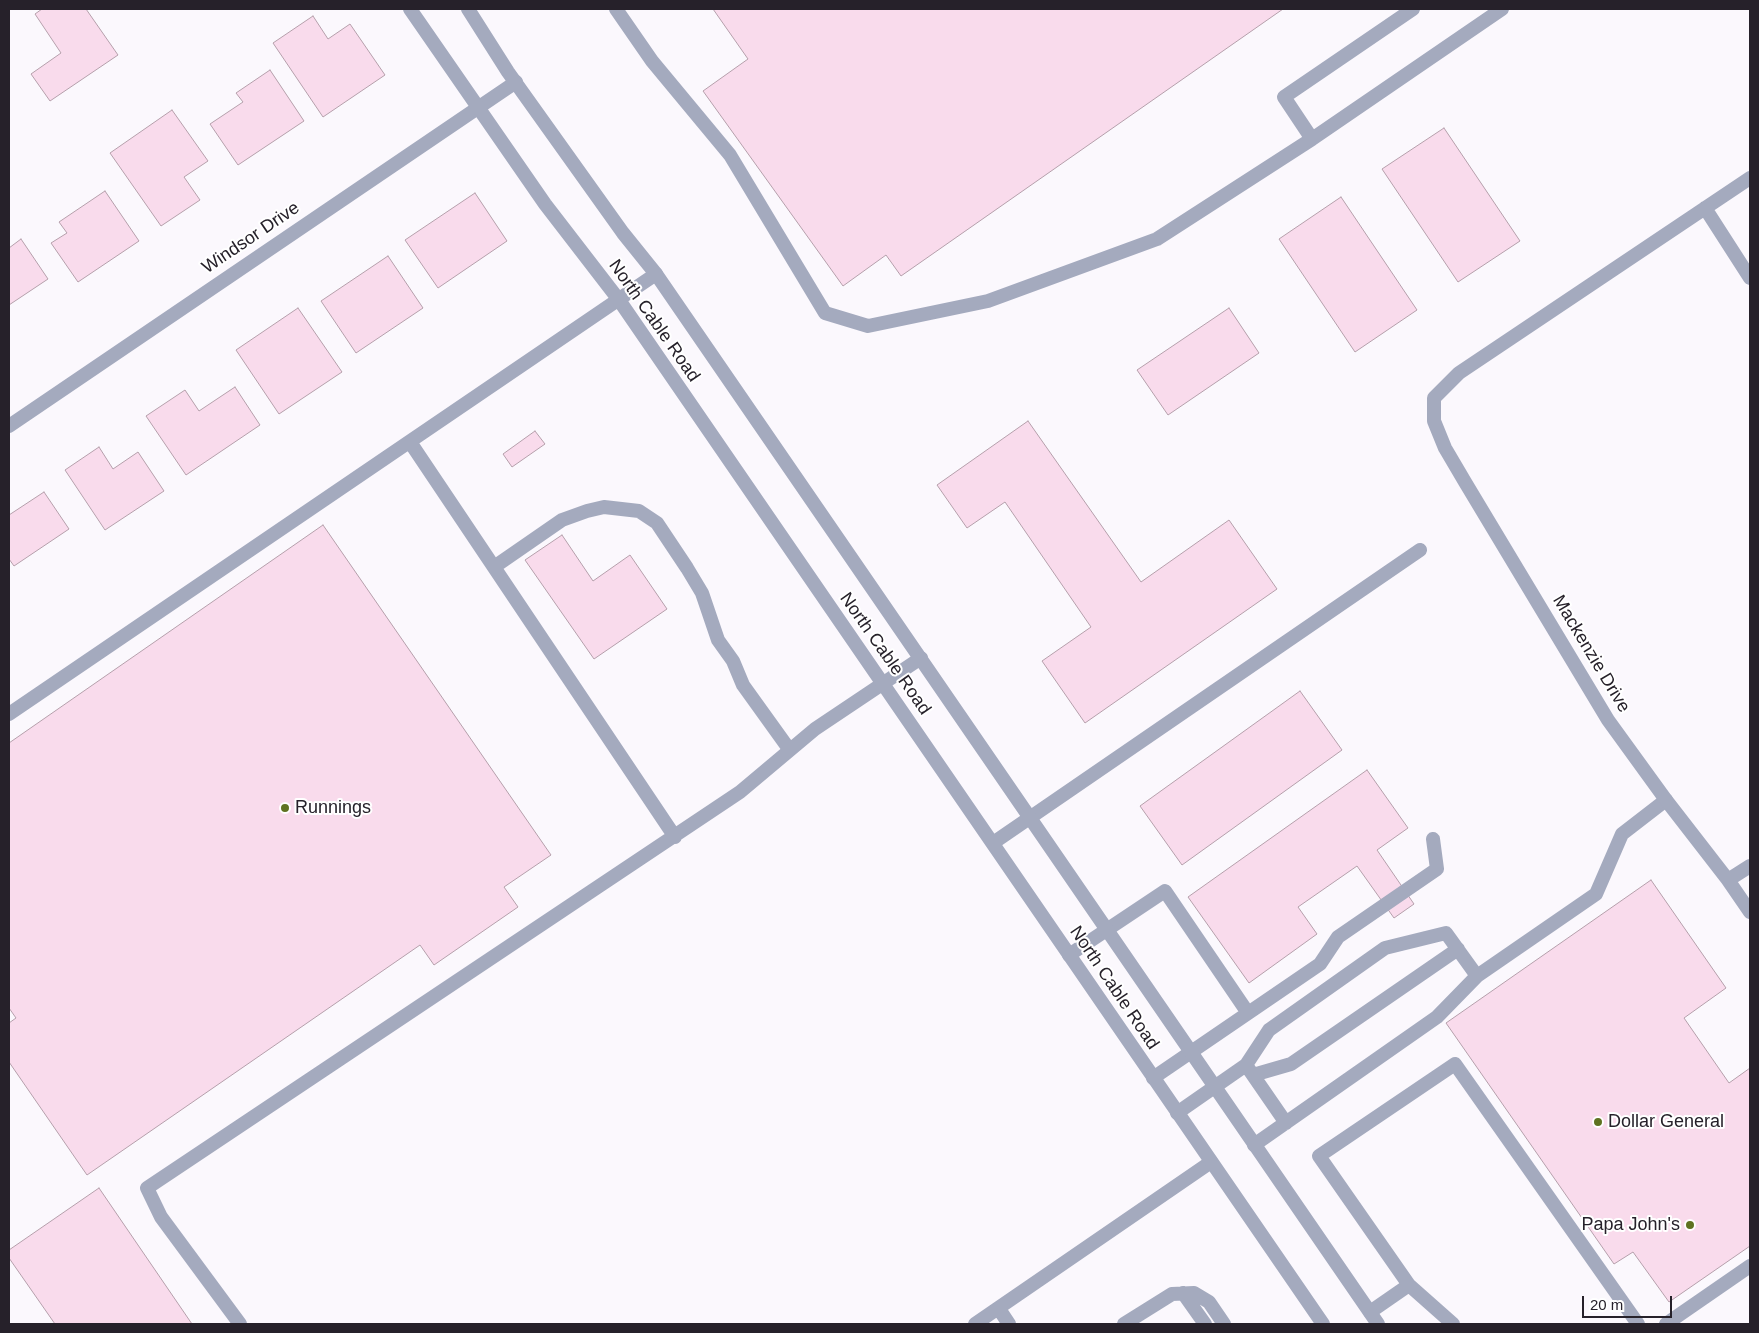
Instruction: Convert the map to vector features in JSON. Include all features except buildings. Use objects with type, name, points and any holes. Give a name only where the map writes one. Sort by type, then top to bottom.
[{"type":"street","name":"North Cable Road","points":[[410,9],[545,204],[619,300],[1323,1324]]},
{"type":"street","name":"North Cable Road","points":[[468,9],[516,82],[623,233],[656,274],[1378,1324]]},
{"type":"street","points":[[616,9],[652,61],[730,155],[825,313],[868,326],[988,300],[1157,239],[1312,139],[1502,9]]},
{"type":"street","points":[[1312,139],[1284,97],[1412,9]]},
{"type":"street","name":"Windsor Drive","points":[[9,426],[477,106],[516,82]]},
{"type":"street","points":[[1750,178],[1705,208],[1750,278]]},
{"type":"street","name":"Mackenzie Drive","points":[[1705,208],[1460,373],[1434,398],[1434,421],[1445,448],[1608,720],[1750,912]]},
{"type":"street","points":[[9,714],[656,274]]},
{"type":"street","points":[[410,442],[675,837]]},
{"type":"street","points":[[494,567],[562,520],[604,507],[639,511],[657,523],[687,568],[702,593],[718,640],[733,661],[743,685],[789,749]]},
{"type":"street","points":[[992,843],[1420,550]]},
{"type":"street","points":[[240,1324],[161,1217],[146,1188],[675,837],[740,792],[815,729],[921,658]]},
{"type":"street","points":[[1254,1145],[1436,1017],[1478,976],[1596,894],[1622,834],[1666,800]]},
{"type":"street","points":[[1153,1078],[1320,964],[1338,937],[1437,869],[1433,839]]},
{"type":"street","points":[[1728,880],[1750,866]]},
{"type":"street","points":[[1069,955],[1165,891],[1248,1013]]},
{"type":"street","points":[[1250,1070],[1268,1030],[1385,948],[1446,933],[1478,976]]},
{"type":"street","points":[[1177,1113],[1215,1087],[1250,1070],[1291,1064],[1458,949]]},
{"type":"street","points":[[1453,1324],[1409,1285],[1319,1156],[1456,1064],[1638,1324]]},
{"type":"street","points":[[1250,1070],[1286,1123]]},
{"type":"street","points":[[975,1324],[1211,1162]]},
{"type":"street","points":[[1666,1324],[1750,1266]]},
{"type":"street","points":[[1370,1312],[1409,1285]]},
{"type":"street","points":[[1124,1324],[1172,1294],[1194,1292],[1209,1302],[1224,1324]]},
{"type":"street","points":[[1183,1293],[1205,1324]]},
{"type":"street","points":[[999,1309],[1009,1324]]},
{"type":"place","name":"Runnings","points":[[285,808]]},
{"type":"place","name":"Dollar General","points":[[1598,1122]]},
{"type":"place","name":"Papa John's","points":[[1690,1225]]}]
